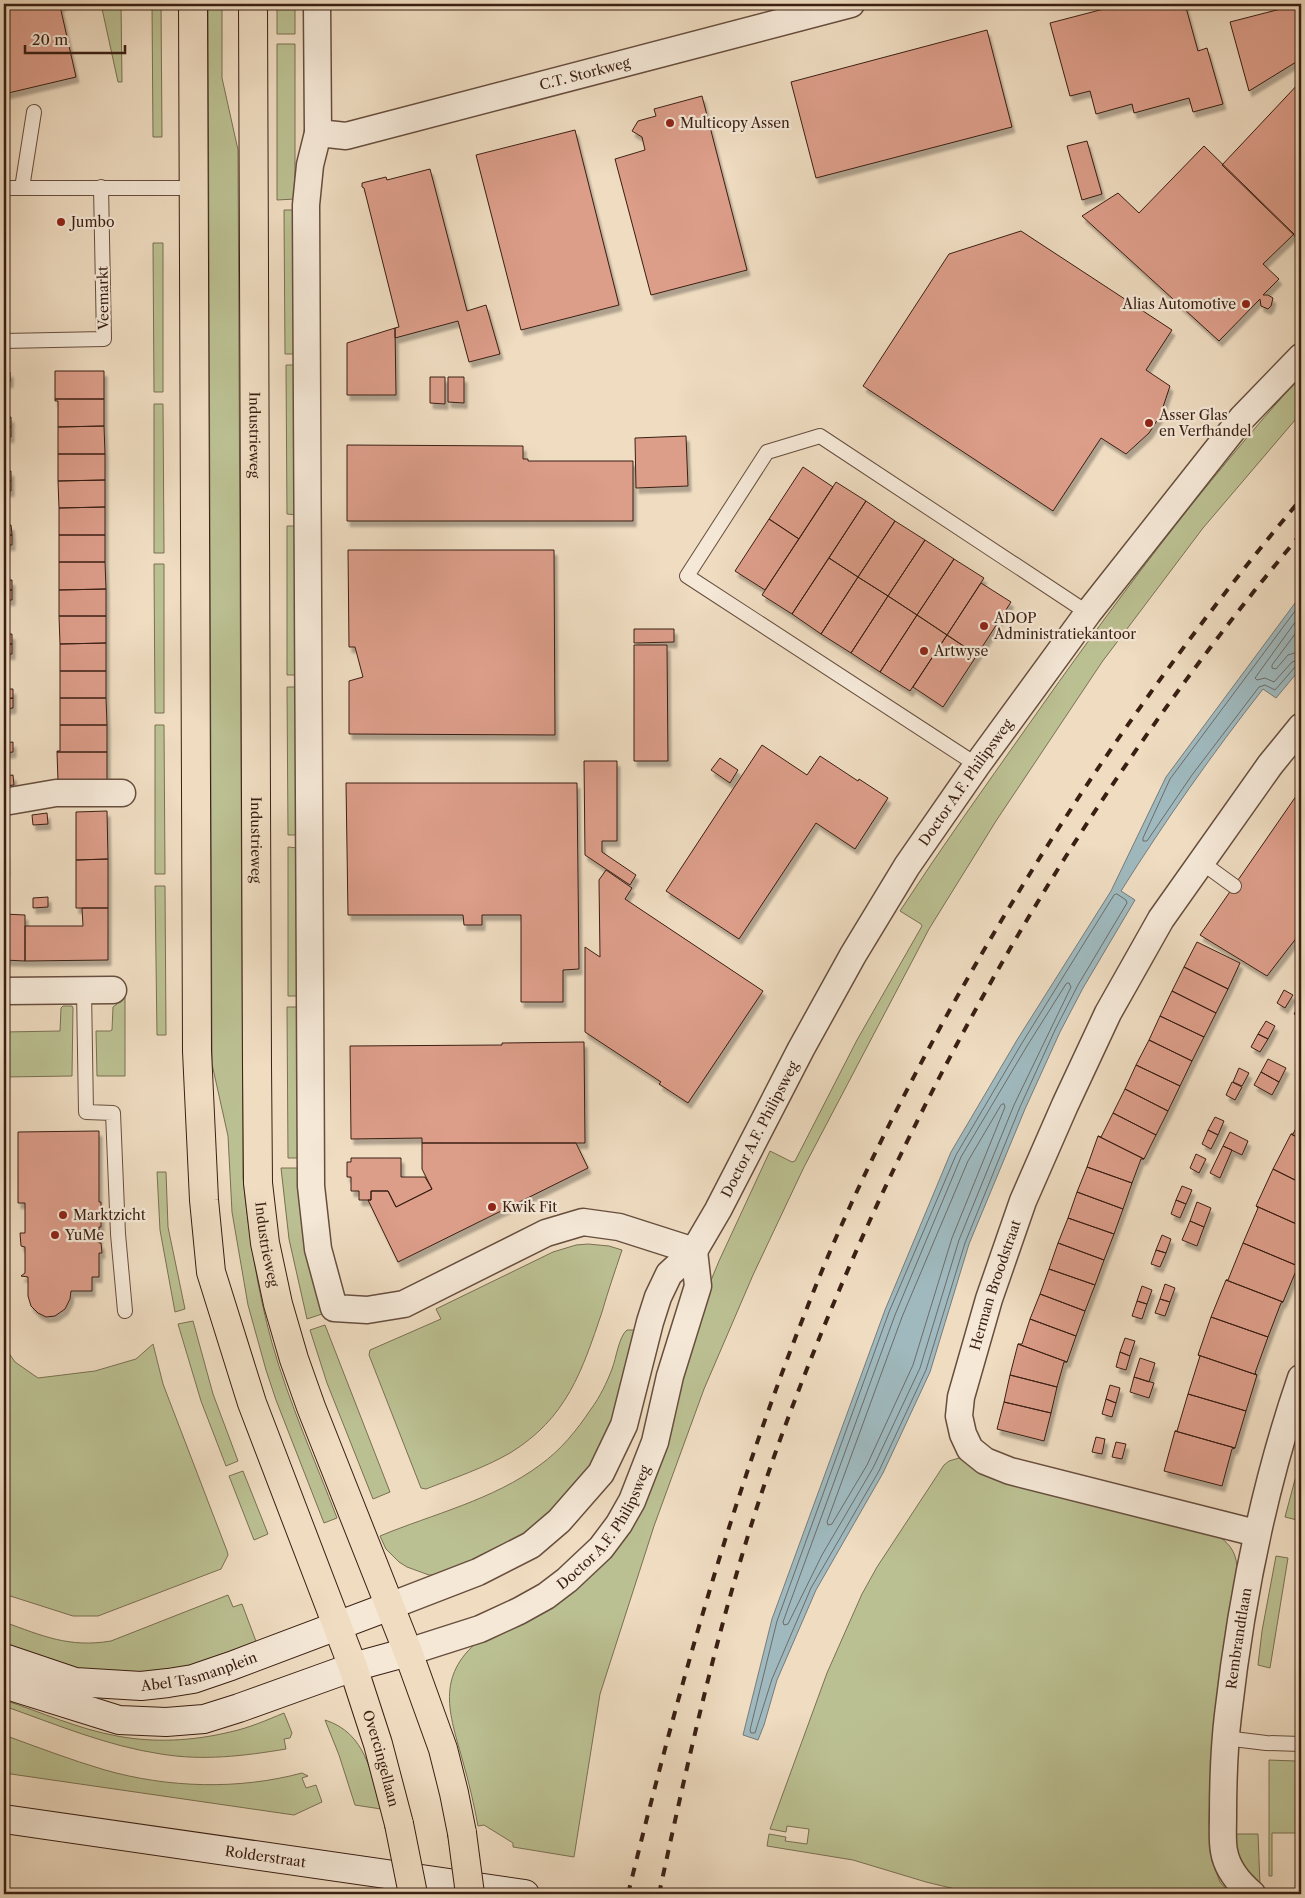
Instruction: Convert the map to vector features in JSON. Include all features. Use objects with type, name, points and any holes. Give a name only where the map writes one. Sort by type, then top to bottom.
[{"type":"main road","points":[[193,4],[197,1051],[204,1200],[211,1272],[252,1403],[337,1626]]},
{"type":"main road","name":"Industrieweg","points":[[253,4],[258,1183],[265,1243],[278,1304],[294,1359],[311,1407],[408,1652]]},
{"type":"main road","name":"Abel Tasmanplein","points":[[4,1658],[76,1682],[141,1686],[193,1679],[390,1606]]},
{"type":"main road","name":"Overcingellaan","points":[[337,1626],[353,1667],[378,1744],[399,1824],[413,1894]]},
{"type":"main road","points":[[408,1652],[443,1749],[462,1833],[470,1894]]},
{"type":"main road","name":"Doctor A.F. Philipsweg","points":[[353,1667],[408,1652]]},
{"type":"main road","points":[[4,1684],[119,1720],[166,1722],[204,1719],[353,1667]]},
{"type":"main road","name":"Rolderstraat","points":[[4,1819],[525,1894]]},
{"type":"street","points":[[317,4],[318,133],[310,165],[306,205],[311,1186],[318,1249],[334,1308],[366,1310],[404,1304],[546,1233],[583,1222],[619,1227],[694,1251]]},
{"type":"street","name":"C.T. Storkweg","points":[[318,133],[346,136],[851,4]]},
{"type":"street","name":"Doctor A.F. Philipsweg","points":[[390,1606],[478,1572],[531,1545],[559,1521],[589,1488],[609,1459],[624,1425],[650,1322],[658,1297],[669,1274],[694,1251],[718,1210],[797,1057],[854,955],[907,866],[977,765],[1088,613],[1242,418],[1301,357]]},
{"type":"street","name":"Herman Broodstraat","points":[[1256,1533],[1010,1471],[985,1461],[970,1449],[963,1434],[959,1416],[961,1397],[989,1299],[1023,1201],[1108,1013],[1161,919],[1270,765],[1301,727]]},
{"type":"street","points":[[4,802],[56,793],[122,793]]},
{"type":"street","points":[[4,991],[113,990]]},
{"type":"street","name":"Doctor A.F. Philipsweg","points":[[408,1652],[480,1629],[546,1596],[567,1580],[601,1548],[619,1524],[632,1501],[655,1442],[670,1376],[698,1286],[694,1251]]},
{"type":"street","name":"Rembrandtlaan","points":[[1252,1894],[1240,1884],[1229,1868],[1224,1851],[1223,1782],[1225,1738],[1234,1660],[1256,1533],[1287,1420],[1301,1378]]},
{"type":"lane","points":[[22,188],[34,112]]},
{"type":"lane","name":"Veemarkt","points":[[4,341],[104,339],[102,187]]},
{"type":"lane","points":[[4,188],[193,188]]},
{"type":"lane","points":[[977,765],[687,576],[767,452],[820,436],[1088,613]]},
{"type":"lane","points":[[1201,862],[1234,886]]},
{"type":"lane","points":[[84,990],[86,1112],[113,1114],[118,1234],[125,1311]]},
{"type":"lane","points":[[1225,1738],[1266,1743],[1301,1744]]},
{"type":"green space","points":[[101,4],[121,4],[122,82],[118,82]]},
{"type":"green space","points":[[152,4],[161,4],[162,137],[153,137]]},
{"type":"green space","points":[[208,4],[222,4],[222,78],[238,150],[243,1178],[254,1261],[272,1343],[294,1409],[337,1518],[324,1523],[276,1400],[248,1305],[232,1212],[228,1136],[212,1064]]},
{"type":"green space","points":[[277,4],[295,4],[295,34],[277,34]]},
{"type":"green space","points":[[277,44],[295,44],[295,199],[277,200]]},
{"type":"green space","points":[[284,210],[295,210],[296,354],[285,354]]},
{"type":"green space","points":[[153,243],[163,243],[163,392],[154,392]]},
{"type":"green space","points":[[286,365],[296,365],[297,515],[287,514]]},
{"type":"green space","points":[[1301,376],[1301,413],[1203,528],[1102,662],[996,821],[929,929],[804,1167],[753,1275],[704,1389],[654,1526],[600,1694],[574,1857],[513,1847],[513,1843],[484,1825],[478,1826],[451,1715],[450,1686],[455,1671],[475,1644],[588,1578],[719,1261],[770,1151],[792,1162],[795,1161],[857,1040],[922,926],[900,911],[1059,682],[1158,547],[1228,460]]},
{"type":"green space","points":[[154,404],[163,404],[164,553],[154,553]]},
{"type":"green space","points":[[287,526],[297,526],[297,675],[287,675]]},
{"type":"green space","points":[[154,564],[164,564],[164,713],[155,713]]},
{"type":"green space","points":[[287,687],[297,687],[298,835],[288,835]]},
{"type":"green space","points":[[155,725],[164,725],[165,874],[155,874]]},
{"type":"green space","points":[[288,847],[298,848],[299,996],[288,996]]},
{"type":"green space","points":[[155,886],[165,886],[166,1035],[157,1035]]},
{"type":"green space","points":[[120,995],[125,995],[125,1076],[97,1076],[96,1031],[112,1030],[113,1007],[117,1004]]},
{"type":"green space","points":[[63,1006],[72,1006],[73,1008],[72,1076],[4,1077],[4,1032],[60,1031],[61,1008]]},
{"type":"green space","points":[[287,1007],[299,1007],[299,1158],[288,1158]]},
{"type":"green space","points":[[281,1168],[299,1168],[309,1262],[322,1314],[307,1319],[289,1239]]},
{"type":"green space","points":[[157,1172],[166,1172],[168,1227],[185,1309],[175,1312],[160,1230]]},
{"type":"green space","points":[[576,1245],[609,1246],[622,1250],[587,1354],[570,1392],[559,1409],[546,1425],[510,1453],[458,1477],[426,1489],[421,1488],[369,1355],[370,1350],[441,1319],[436,1309],[553,1252]]},
{"type":"green space","points":[[193,1321],[213,1394],[238,1461],[226,1466],[201,1401],[178,1324]]},
{"type":"green space","points":[[325,1325],[390,1492],[373,1499],[327,1383],[310,1330]]},
{"type":"green space","points":[[627,1330],[636,1330],[617,1413],[593,1463],[566,1499],[508,1547],[438,1575],[429,1575],[407,1567],[386,1549],[380,1536],[503,1488],[540,1465],[555,1453],[586,1417],[597,1400],[606,1384],[622,1337]]},
{"type":"green space","points":[[153,1344],[163,1384],[227,1551],[228,1555],[221,1569],[98,1616],[73,1616],[4,1594],[4,1346],[15,1362],[38,1378],[95,1371],[136,1359]]},
{"type":"green space","points":[[1301,1457],[1301,1505],[1297,1520],[1285,1517]]},
{"type":"green space","points":[[959,1458],[964,1459],[979,1473],[997,1480],[1214,1534],[1223,1540],[1233,1551],[1237,1567],[1210,1785],[1209,1822],[1212,1861],[1220,1882],[1230,1894],[976,1894],[926,1882],[853,1860],[767,1846],[769,1834],[786,1837],[785,1841],[807,1844],[809,1829],[787,1826],[786,1832],[770,1829],[827,1673],[862,1594],[877,1567],[944,1465],[949,1461]]},
{"type":"green space","points":[[243,1471],[268,1534],[254,1540],[229,1476]]},
{"type":"green space","points":[[1276,1556],[1288,1558],[1270,1668],[1258,1665],[1262,1631]]},
{"type":"green space","points":[[228,1595],[233,1607],[242,1604],[257,1644],[171,1674],[63,1669],[4,1648],[4,1622],[44,1636],[69,1642],[96,1643],[111,1641]]},
{"type":"green space","points":[[4,1700],[102,1733],[145,1740],[174,1740],[216,1735],[258,1724],[284,1713],[292,1733],[290,1738],[284,1739],[286,1749],[223,1757],[177,1756],[121,1746],[81,1734],[4,1706]]},
{"type":"green space","points":[[325,1720],[339,1726],[350,1734],[358,1744],[370,1768],[381,1809],[355,1805],[339,1755]]},
{"type":"green space","points":[[4,1735],[105,1770],[154,1780],[203,1785],[229,1784],[254,1782],[302,1773],[308,1776],[302,1778],[306,1788],[316,1785],[322,1802],[294,1815],[4,1773]]},
{"type":"green space","points":[[1269,1760],[1296,1761],[1296,1833],[1272,1833],[1272,1876],[1269,1876]]},
{"type":"green space","points":[[1235,1834],[1258,1834],[1260,1885],[1253,1880],[1236,1857]]},
{"type":"water","points":[[1301,595],[1301,668],[1276,698],[1263,689],[1189,788],[1121,891],[1135,900],[1083,988],[1060,1032],[1025,1109],[969,1244],[930,1372],[883,1473],[816,1590],[777,1680],[758,1740],[743,1735],[772,1619],[885,1310],[951,1152],[1017,1040],[1111,891],[1166,777]]},
{"type":"building","points":[[4,4],[64,4],[60,6],[76,77],[4,94]]},
{"type":"building","points":[[1123,4],[1185,4],[1198,51],[1207,48],[1223,104],[1193,112],[1189,98],[1134,113],[1132,104],[1096,114],[1090,91],[1070,96],[1050,23]]},
{"type":"building","points":[[1300,4],[1301,59],[1249,91],[1230,22]]},
{"type":"building","points":[[987,30],[1012,127],[816,178],[791,82]]},
{"type":"building","points":[[1301,81],[1301,242],[1222,165]]},
{"type":"building","points":[[702,96],[747,270],[651,295],[615,159],[645,150],[642,137],[632,131],[638,121],[656,116],[654,109]]},
{"type":"building","points":[[575,130],[619,305],[521,330],[476,155]]},
{"type":"building","points":[[1087,141],[1102,194],[1082,200],[1067,146]]},
{"type":"building","points":[[1204,146],[1294,234],[1263,264],[1279,279],[1263,295],[1273,298],[1271,306],[1268,309],[1261,306],[1260,299],[1219,341],[1082,216],[1118,193],[1139,213]]},
{"type":"building","points":[[430,169],[467,311],[486,305],[500,354],[469,362],[458,321],[395,338],[395,328],[399,327],[362,183],[386,177],[387,180]]},
{"type":"building","points":[[1021,231],[1172,330],[1146,370],[1170,386],[1160,416],[1149,433],[1126,454],[1101,438],[1053,511],[863,386],[949,254]]},
{"type":"building","points":[[395,328],[396,395],[347,395],[347,343]]},
{"type":"building","points":[[55,371],[104,371],[104,399],[55,399]]},
{"type":"building","points":[[4,372],[10,372],[10,382],[4,382]]},
{"type":"building","points":[[430,377],[445,377],[445,404],[430,403]]},
{"type":"building","points":[[448,377],[464,377],[464,403],[448,402]]},
{"type":"building","points":[[55,399],[104,399],[104,426],[58,427],[58,401],[55,401]]},
{"type":"building","points":[[4,417],[11,417],[11,427],[4,427]]},
{"type":"building","points":[[104,426],[105,454],[58,454],[58,427]]},
{"type":"building","points":[[4,427],[11,427],[11,437],[4,437]]},
{"type":"building","points":[[686,436],[688,486],[636,488],[635,438]]},
{"type":"building","points":[[347,445],[523,446],[523,459],[528,459],[528,461],[633,461],[633,521],[347,521]]},
{"type":"building","points":[[58,454],[105,454],[105,480],[58,481]]},
{"type":"building","points":[[803,467],[833,487],[799,539],[769,519]]},
{"type":"building","points":[[4,471],[11,471],[11,481],[4,481]]},
{"type":"building","points":[[105,480],[105,507],[59,508],[58,481]]},
{"type":"building","points":[[4,481],[11,481],[11,491],[4,491]]},
{"type":"building","points":[[836,482],[866,501],[792,614],[762,595]]},
{"type":"building","points":[[866,501],[895,521],[858,577],[829,558]]},
{"type":"building","points":[[105,507],[105,535],[59,535],[59,508]]},
{"type":"building","points":[[769,519],[799,539],[765,590],[735,571]]},
{"type":"building","points":[[895,521],[925,540],[888,596],[858,577]]},
{"type":"building","points":[[4,525],[11,525],[12,535],[4,535]]},
{"type":"building","points":[[4,535],[12,535],[12,545],[4,545]]},
{"type":"building","points":[[59,535],[105,535],[105,562],[59,562]]},
{"type":"building","points":[[925,540],[954,559],[917,615],[888,596]]},
{"type":"building","points":[[348,550],[554,550],[555,735],[349,734],[349,681],[363,677],[355,647],[349,647]]},
{"type":"building","points":[[829,558],[858,577],[821,634],[792,614]]},
{"type":"building","points":[[954,559],[984,578],[947,635],[917,615]]},
{"type":"building","points":[[59,562],[105,562],[106,589],[59,590]]},
{"type":"building","points":[[858,577],[888,596],[851,653],[821,634]]},
{"type":"building","points":[[4,580],[12,580],[12,590],[4,590]]},
{"type":"building","points":[[981,583],[1011,602],[977,655],[947,635]]},
{"type":"building","points":[[106,589],[106,616],[59,616],[59,590]]},
{"type":"building","points":[[4,590],[12,590],[12,600],[4,600]]},
{"type":"building","points":[[888,596],[917,615],[880,672],[851,653]]},
{"type":"building","points":[[917,615],[947,635],[910,691],[880,672]]},
{"type":"building","points":[[59,616],[106,616],[106,643],[60,644]]},
{"type":"building","points":[[634,629],[674,629],[674,642],[634,643]]},
{"type":"building","points":[[4,634],[12,634],[12,644],[4,644]]},
{"type":"building","points":[[947,635],[977,655],[943,707],[913,687]]},
{"type":"building","points":[[106,643],[106,671],[60,671],[60,644]]},
{"type":"building","points":[[4,644],[12,644],[12,654],[4,654]]},
{"type":"building","points":[[634,645],[667,645],[668,761],[634,761]]},
{"type":"building","points":[[60,671],[106,671],[106,698],[60,698]]},
{"type":"building","points":[[4,689],[13,689],[13,698],[4,699]]},
{"type":"building","points":[[13,698],[13,708],[4,709],[4,699]]},
{"type":"building","points":[[60,698],[106,698],[107,725],[60,725]]},
{"type":"building","points":[[60,725],[107,725],[107,752],[57,752],[60,751]]},
{"type":"building","points":[[13,742],[13,752],[4,753],[4,743]]},
{"type":"building","points":[[762,745],[807,775],[820,756],[888,798],[855,849],[816,823],[739,939],[666,891]]},
{"type":"building","points":[[57,752],[107,752],[107,780],[58,781]]},
{"type":"building","points":[[720,758],[738,770],[730,783],[711,770]]},
{"type":"building","points":[[584,761],[617,761],[617,841],[602,841],[602,852],[636,875],[630,885],[585,855]]},
{"type":"building","points":[[13,775],[14,785],[4,786],[4,776]]},
{"type":"building","points":[[346,783],[577,783],[579,969],[563,970],[563,1002],[521,1002],[521,915],[482,915],[482,925],[464,925],[463,915],[348,915]]},
{"type":"building","points":[[1301,789],[1301,932],[1267,976],[1200,935]]},
{"type":"building","points":[[107,811],[108,859],[76,860],[76,812]]},
{"type":"building","points":[[47,813],[48,824],[33,825],[32,815]]},
{"type":"building","points":[[4,855],[6,855],[6,871],[4,871]]},
{"type":"building","points":[[108,859],[108,908],[76,908],[76,860]]},
{"type":"building","points":[[606,870],[632,888],[625,899],[763,991],[688,1103],[659,1084],[661,1082],[585,1032],[585,947],[600,957],[599,880]]},
{"type":"building","points":[[48,897],[48,907],[33,908],[33,898]]},
{"type":"building","points":[[82,908],[108,908],[108,960],[25,961],[25,926],[83,926]]},
{"type":"building","points":[[4,914],[25,915],[25,961],[4,960]]},
{"type":"building","points":[[1197,942],[1240,963],[1228,989],[1184,967]]},
{"type":"building","points":[[1184,967],[1228,989],[1216,1013],[1172,991]]},
{"type":"building","points":[[1284,990],[1293,995],[1285,1008],[1277,1003]]},
{"type":"building","points":[[1172,991],[1216,1013],[1204,1037],[1160,1016]]},
{"type":"building","points":[[1301,1002],[1301,1018],[1294,1014]]},
{"type":"building","points":[[1160,1016],[1204,1037],[1192,1061],[1149,1040]]},
{"type":"building","points":[[1266,1021],[1275,1026],[1268,1039],[1258,1034]]},
{"type":"building","points":[[1258,1034],[1268,1039],[1260,1052],[1251,1047]]},
{"type":"building","points":[[1149,1040],[1192,1061],[1180,1086],[1136,1065]]},
{"type":"building","points":[[584,1042],[585,1143],[422,1143],[422,1138],[351,1139],[350,1046],[502,1045],[502,1043]]},
{"type":"building","points":[[1268,1059],[1286,1068],[1279,1082],[1261,1072]]},
{"type":"building","points":[[1136,1065],[1180,1086],[1168,1111],[1125,1089]]},
{"type":"building","points":[[1239,1068],[1249,1073],[1242,1086],[1233,1082]]},
{"type":"building","points":[[1261,1072],[1279,1082],[1272,1095],[1254,1085]]},
{"type":"building","points":[[1232,1082],[1242,1087],[1235,1100],[1226,1095]]},
{"type":"building","points":[[1125,1089],[1168,1111],[1156,1135],[1113,1113]]},
{"type":"building","points":[[1113,1113],[1156,1135],[1144,1159],[1098,1136],[1101,1137]]},
{"type":"building","points":[[1215,1117],[1224,1121],[1218,1135],[1208,1130]]},
{"type":"building","points":[[1301,1118],[1301,1139],[1291,1134],[1293,1134]]},
{"type":"building","points":[[1208,1130],[1218,1135],[1211,1149],[1202,1144]]},
{"type":"building","name":"Marktzicht","points":[[99,1131],[101,1227],[99,1227],[99,1243],[101,1243],[102,1253],[99,1253],[99,1277],[92,1277],[92,1291],[71,1291],[70,1299],[65,1309],[55,1316],[46,1317],[38,1313],[31,1306],[28,1296],[28,1277],[21,1276],[25,1273],[25,1247],[21,1246],[20,1233],[25,1233],[25,1203],[18,1203],[18,1132]]},
{"type":"building","points":[[1230,1132],[1248,1141],[1242,1155],[1223,1146]]},
{"type":"building","points":[[1291,1134],[1301,1139],[1301,1183],[1273,1169]]},
{"type":"building","points":[[1098,1136],[1144,1159],[1141,1159],[1132,1183],[1087,1167]]},
{"type":"building","points":[[422,1143],[576,1143],[588,1168],[398,1262],[368,1200],[371,1200],[371,1191],[388,1191],[396,1207],[432,1189],[422,1169]]},
{"type":"building","points":[[1223,1146],[1232,1150],[1220,1178],[1210,1173]]},
{"type":"building","points":[[1196,1154],[1206,1159],[1199,1173],[1190,1168]]},
{"type":"building","points":[[351,1158],[401,1158],[401,1177],[425,1177],[432,1189],[396,1207],[388,1191],[371,1191],[371,1200],[359,1200],[359,1191],[351,1191],[351,1177],[347,1177],[347,1162],[351,1162]]},
{"type":"building","points":[[1087,1167],[1132,1183],[1123,1209],[1077,1192]]},
{"type":"building","points":[[1273,1169],[1301,1183],[1301,1226],[1256,1206]]},
{"type":"building","points":[[1182,1186],[1192,1190],[1186,1204],[1176,1200]]},
{"type":"building","points":[[1077,1192],[1123,1209],[1114,1234],[1068,1218]]},
{"type":"building","points":[[1176,1200],[1186,1204],[1180,1218],[1171,1214]]},
{"type":"building","points":[[1197,1202],[1211,1208],[1204,1227],[1190,1221]]},
{"type":"building","points":[[1256,1206],[1301,1226],[1301,1258],[1298,1266],[1243,1243],[1258,1208]]},
{"type":"building","points":[[1068,1218],[1114,1234],[1104,1260],[1058,1243]]},
{"type":"building","points":[[1190,1221],[1204,1227],[1197,1246],[1182,1240]]},
{"type":"building","points":[[1162,1235],[1171,1239],[1166,1253],[1156,1250]]},
{"type":"building","points":[[1058,1243],[1104,1260],[1095,1285],[1049,1269]]},
{"type":"building","points":[[1243,1243],[1298,1266],[1283,1302],[1226,1280],[1228,1280]]},
{"type":"building","points":[[1156,1250],[1166,1253],[1160,1267],[1151,1264]]},
{"type":"building","points":[[1049,1269],[1095,1285],[1085,1311],[1040,1294]]},
{"type":"building","points":[[1226,1280],[1283,1302],[1268,1337],[1211,1317]]},
{"type":"building","points":[[1165,1284],[1175,1288],[1170,1302],[1160,1299]]},
{"type":"building","points":[[1142,1286],[1152,1290],[1147,1304],[1137,1301]]},
{"type":"building","points":[[1040,1294],[1085,1311],[1076,1336],[1030,1319]]},
{"type":"building","points":[[1160,1299],[1170,1302],[1165,1316],[1155,1313]]},
{"type":"building","points":[[1137,1301],[1147,1304],[1142,1319],[1132,1316]]},
{"type":"building","points":[[1211,1317],[1268,1337],[1255,1373],[1257,1375],[1198,1355]]},
{"type":"building","points":[[1030,1319],[1076,1336],[1067,1362],[1018,1344],[1022,1344]]},
{"type":"building","points":[[1125,1338],[1135,1341],[1130,1356],[1120,1352]]},
{"type":"building","points":[[1018,1344],[1067,1362],[1064,1362],[1057,1387],[1010,1375]]},
{"type":"building","points":[[1120,1352],[1130,1356],[1126,1370],[1116,1367]]},
{"type":"building","points":[[1198,1355],[1257,1375],[1246,1411],[1188,1394],[1200,1356]]},
{"type":"building","points":[[1140,1358],[1155,1363],[1149,1382],[1134,1377]]},
{"type":"building","points":[[1010,1375],[1057,1387],[1051,1413],[1004,1402]]},
{"type":"building","points":[[1134,1377],[1154,1383],[1149,1398],[1130,1392]]},
{"type":"building","points":[[1110,1385],[1120,1388],[1116,1403],[1106,1399]]},
{"type":"building","points":[[1188,1394],[1246,1411],[1235,1448],[1175,1431],[1177,1431]]},
{"type":"building","points":[[1106,1399],[1116,1403],[1112,1417],[1102,1414]]},
{"type":"building","points":[[1004,1402],[1051,1413],[1044,1441],[997,1429]]},
{"type":"building","points":[[1175,1431],[1235,1448],[1232,1449],[1222,1486],[1164,1471]]},
{"type":"building","points":[[1096,1437],[1105,1439],[1102,1454],[1092,1452]]},
{"type":"building","points":[[1116,1442],[1126,1444],[1122,1459],[1112,1457]]},
{"type":"railway","points":[[628,1894],[686,1671],[707,1598],[754,1452],[807,1308],[837,1235],[870,1164],[905,1093],[981,954],[1065,819],[1154,687],[1250,561],[1301,499]]},
{"type":"railway","points":[[659,1894],[713,1659],[764,1486],[784,1429],[832,1308],[884,1190],[942,1073],[1004,959],[1071,848],[1143,740],[1220,635],[1301,534]]},
{"type":"place","name":"Multicopy Assen","points":[[670,123]]},
{"type":"place","name":"Jumbo","points":[[61,222]]},
{"type":"place","name":"Alias Automotive","points":[[1246,304]]},
{"type":"place","name":"Asser Glas en Verfhandel","points":[[1149,423]]},
{"type":"place","name":"ADOP Administratiekantoor","points":[[984,626]]},
{"type":"place","name":"Artwyse","points":[[924,651]]},
{"type":"place","name":"Kwik Fit","points":[[492,1207]]},
{"type":"place","name":"Marktzicht","points":[[63,1215]]},
{"type":"place","name":"YuMe","points":[[55,1235]]}]
